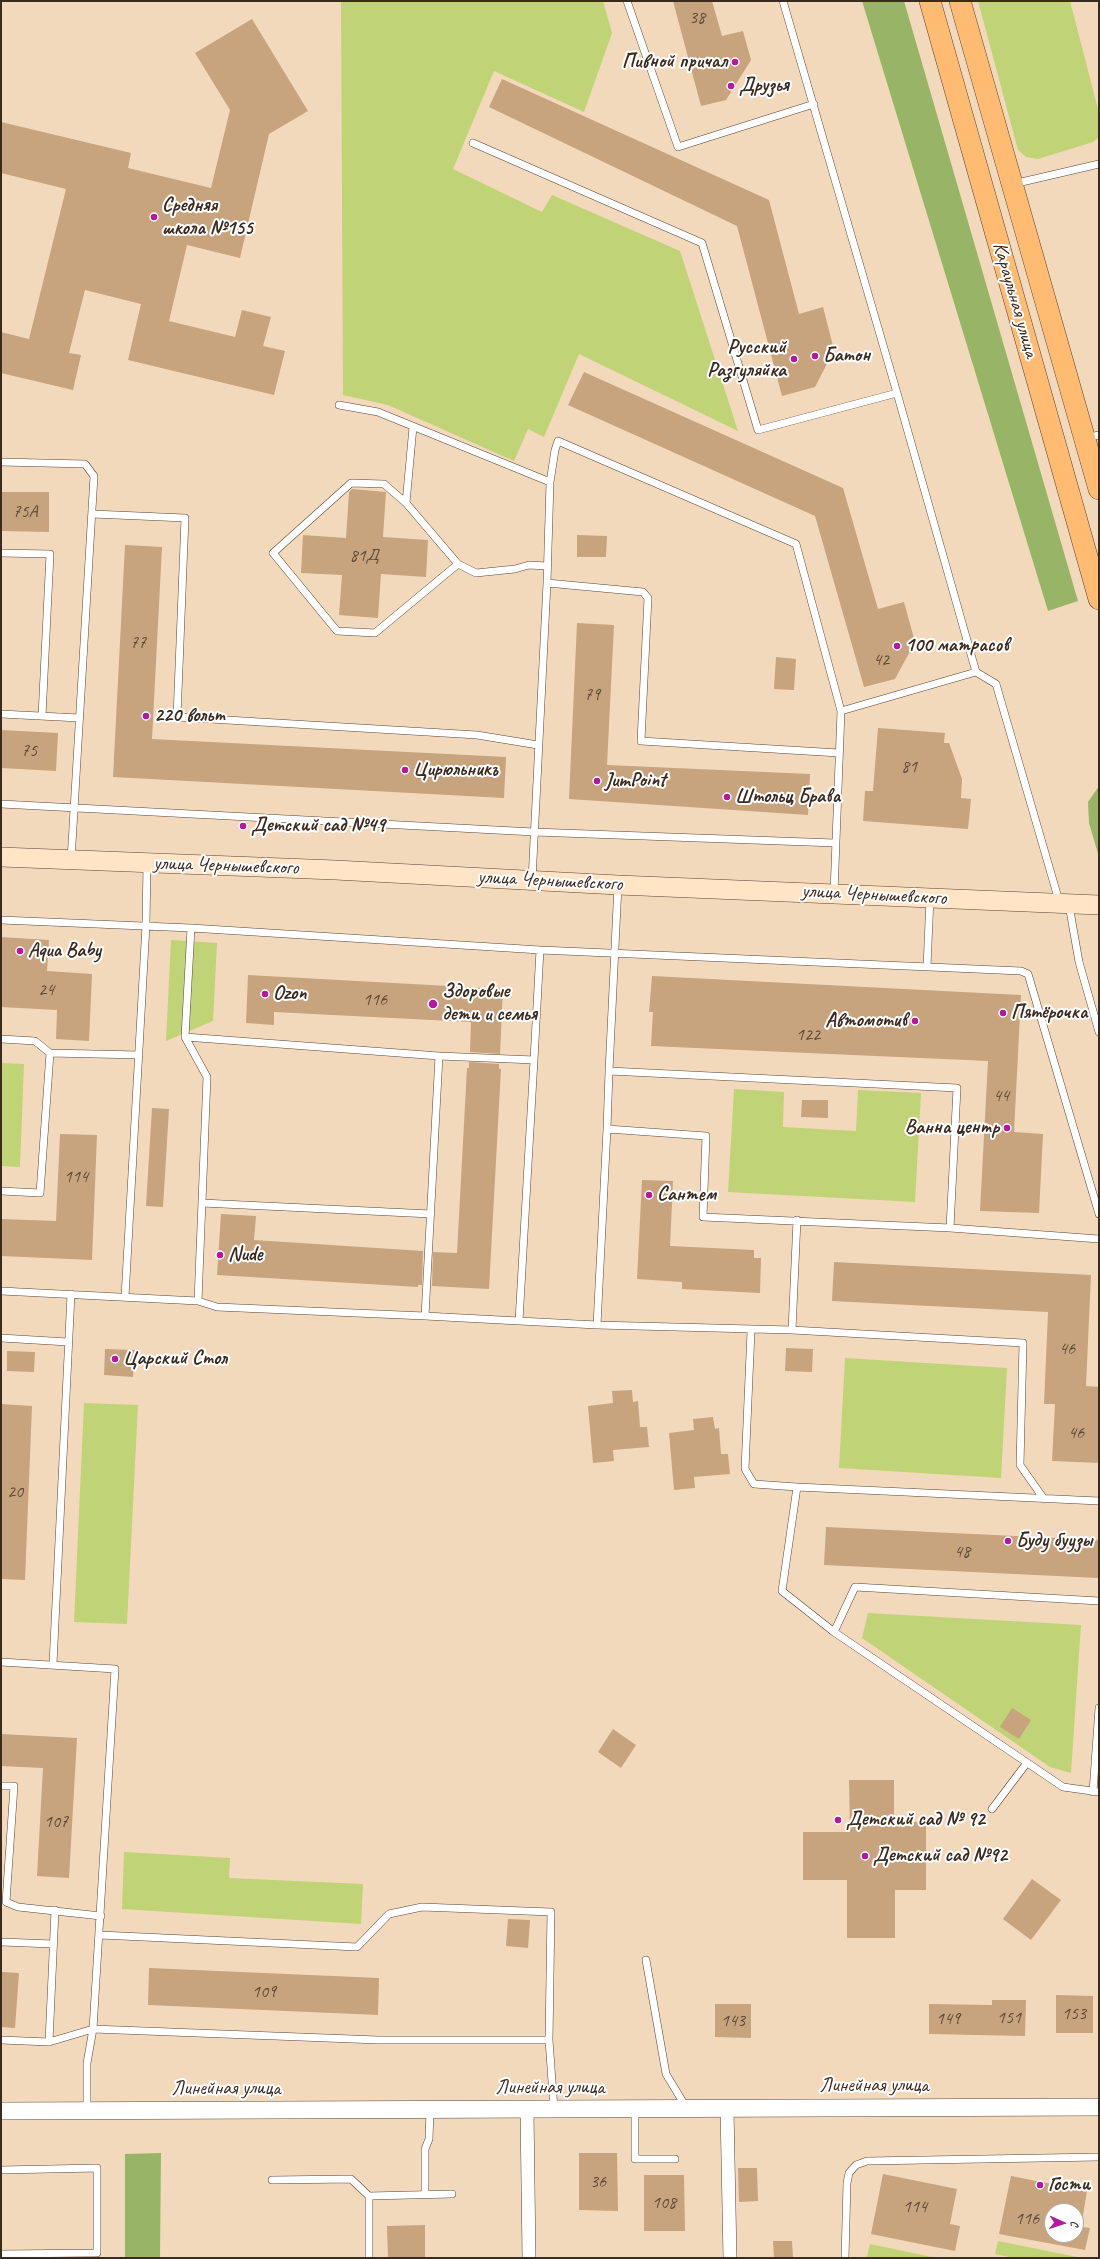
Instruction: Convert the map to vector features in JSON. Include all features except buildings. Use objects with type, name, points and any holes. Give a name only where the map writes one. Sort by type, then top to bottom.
[{"type":"main road","name":"Караульная улица","points":[[930,1],[1099,599]]},
{"type":"main road","name":"Караульная улица","points":[[960,1],[1010,184],[1092,437],[1099,489]]},
{"type":"main road","name":"улица Чернышевского","points":[[1,858],[335,870],[618,885],[1099,905]]},
{"type":"street","name":"Линейная улица","points":[[1,2111],[1099,2107]]},
{"type":"street","points":[[727,2109],[730,2258]]},
{"type":"street","points":[[527,2110],[529,2258]]},
{"type":"lane","points":[[627,1],[678,147],[814,104]]},
{"type":"lane","points":[[783,1],[898,393],[976,672],[996,684],[1064,904],[1099,1032]]},
{"type":"lane","points":[[473,143],[702,243],[758,430],[898,393]]},
{"type":"lane","points":[[1010,184],[1099,164]]},
{"type":"lane","points":[[339,404],[378,412],[550,482]]},
{"type":"lane","points":[[406,503],[413,427]]},
{"type":"lane","points":[[532,880],[547,583],[550,482],[555,450],[558,441],[796,544],[841,711],[834,893]]},
{"type":"lane","points":[[1,462],[85,464],[94,476],[93,514],[70,860]]},
{"type":"lane","points":[[458,564],[375,633],[337,631],[273,553],[351,483],[384,484],[406,503],[458,564],[476,573],[529,565],[547,566]]},
{"type":"lane","points":[[93,514],[185,518],[177,717],[477,735],[538,745]]},
{"type":"lane","points":[[1,553],[50,554],[42,716]]},
{"type":"lane","points":[[547,583],[643,592],[648,598],[641,741],[839,753]]},
{"type":"lane","points":[[841,711],[976,672]]},
{"type":"lane","points":[[1,714],[79,718]]},
{"type":"lane","points":[[1,804],[534,832],[835,843]]},
{"type":"lane","points":[[125,1297],[146,926],[147,864]]},
{"type":"lane","points":[[597,1325],[616,954],[618,885]]},
{"type":"lane","points":[[927,967],[930,898]]},
{"type":"lane","points":[[1,920],[192,928],[616,954],[1021,971],[1028,974],[1099,1214]]},
{"type":"lane","points":[[192,928],[185,1037],[207,1077],[198,1301]]},
{"type":"lane","points":[[519,1321],[540,950]]},
{"type":"lane","points":[[185,1037],[439,1056],[534,1060]]},
{"type":"lane","points":[[1,1039],[36,1041],[50,1053],[139,1055]]},
{"type":"lane","points":[[1,1191],[40,1193],[50,1053]]},
{"type":"lane","points":[[425,1316],[439,1056]]},
{"type":"lane","points":[[609,1071],[957,1088],[950,1228]]},
{"type":"lane","points":[[607,1130],[706,1136],[702,1216],[950,1228],[1099,1239]]},
{"type":"lane","points":[[202,1203],[431,1214]]},
{"type":"lane","points":[[792,1330],[797,1220]]},
{"type":"lane","points":[[1,1291],[198,1301],[218,1307],[597,1325],[792,1330],[1023,1343],[1020,1465],[1044,1499]]},
{"type":"lane","points":[[53,1664],[71,1294]]},
{"type":"lane","points":[[751,1330],[745,1469],[754,1484],[1099,1501]]},
{"type":"lane","points":[[1,1338],[68,1342]]},
{"type":"lane","points":[[797,1487],[782,1591],[834,1632],[1026,1764],[1063,1787],[1096,1792],[1099,1708]]},
{"type":"lane","points":[[834,1632],[855,1587],[1099,1601]]},
{"type":"lane","points":[[1,1662],[115,1669],[100,1935],[93,2029],[87,2063],[87,2111]]},
{"type":"lane","points":[[992,1809],[1026,1764]]},
{"type":"lane","points":[[1,1786],[14,1786],[6,1902],[18,1907],[100,1916]]},
{"type":"lane","points":[[100,1935],[357,1946],[389,1914],[422,1907],[551,1912],[549,2040],[554,2109]]},
{"type":"lane","points":[[49,2042],[55,1910]]},
{"type":"lane","points":[[1,1942],[53,1944]]},
{"type":"lane","points":[[646,1960],[666,2074],[687,2109]]},
{"type":"lane","points":[[1,2040],[49,2042],[93,2029],[378,2040],[549,2040]]},
{"type":"lane","points":[[634,2109],[635,2159],[675,2159]]},
{"type":"lane","points":[[425,2195],[425,2149],[429,2139],[430,2110]]},
{"type":"lane","points":[[845,2258],[847,2183],[850,2172],[856,2165],[867,2161],[1099,2157]]},
{"type":"lane","points":[[1,2170],[97,2168],[97,2253],[1,2254]]},
{"type":"lane","points":[[272,2180],[350,2179],[369,2196],[452,2194]]},
{"type":"lane","points":[[369,2196],[369,2258]]},
{"type":"green space","points":[[341,1],[603,1],[612,33],[584,112],[494,71],[453,169],[542,212],[552,195],[680,251],[738,431],[579,354],[544,437],[528,429],[514,461],[388,405],[343,395]]},
{"type":"green space","points":[[862,1],[904,1],[1078,601],[1048,611]]},
{"type":"green space","points":[[978,1],[1070,1],[1099,113],[1099,137],[1093,142],[1038,159],[1026,157],[1018,150]]},
{"type":"green space","points":[[1099,786],[1099,857],[1089,823],[1088,802]]},
{"type":"green space","points":[[171,940],[217,943],[213,1021],[166,1041]]},
{"type":"green space","points":[[1,1063],[24,1064],[20,1167],[1,1166]]},
{"type":"green space","points":[[734,1089],[784,1092],[783,1127],[856,1131],[858,1090],[921,1093],[915,1202],[728,1192]]},
{"type":"green space","points":[[845,1358],[1007,1368],[1001,1478],[839,1468]]},
{"type":"green space","points":[[84,1403],[138,1405],[127,1624],[74,1622]]},
{"type":"green space","points":[[868,1613],[1081,1625],[1071,1773],[1050,1767],[862,1638]]},
{"type":"green space","points":[[124,1852],[230,1858],[229,1878],[363,1884],[361,1924],[122,1909]]},
{"type":"green space","points":[[161,2153],[160,2258],[125,2258],[125,2154]]},
{"type":"green space","points":[[998,2241],[1082,2258],[1014,2258],[995,2254]]},
{"type":"green space","points":[[870,2244],[937,2258],[867,2257]]},
{"type":"place","name":"Пивной причал","points":[[735,62]]},
{"type":"place","name":"Друзья","points":[[731,86]]},
{"type":"place","name":"Средняя школа №155","points":[[154,217]]},
{"type":"place","name":"Батон","points":[[815,356]]},
{"type":"place","name":"Русский Разгуляйка","points":[[794,359]]},
{"type":"place","name":"100 матрасов","points":[[897,646]]},
{"type":"place","name":"220 вольт","points":[[146,716]]},
{"type":"place","name":"Цирюльникъ","points":[[405,770]]},
{"type":"place","name":"JumPoint","points":[[597,781]]},
{"type":"place","name":"Штольц Брава","points":[[727,797]]},
{"type":"place","name":"Детский сад №49","points":[[243,826]]},
{"type":"place","name":"Aqua Baby","points":[[20,951]]},
{"type":"place","name":"Ozon","points":[[265,994]]},
{"type":"place","name":"Здоровые дети и семья","points":[[433,1004]]},
{"type":"place","name":"Пятёрочка","points":[[1003,1013]]},
{"type":"place","name":"Автомотив","points":[[915,1021]]},
{"type":"place","name":"Ванна центр","points":[[1007,1128]]},
{"type":"place","name":"Сантем","points":[[649,1195]]},
{"type":"place","name":"Nude","points":[[220,1255]]},
{"type":"place","name":"Царский Стол","points":[[115,1359]]},
{"type":"place","name":"Буду буузы","points":[[1008,1541]]},
{"type":"place","name":"Детский сад № 92","points":[[838,1820]]},
{"type":"place","name":"Детский сад №92","points":[[865,1856]]},
{"type":"place","name":"Гости","points":[[1040,2185]]}]
